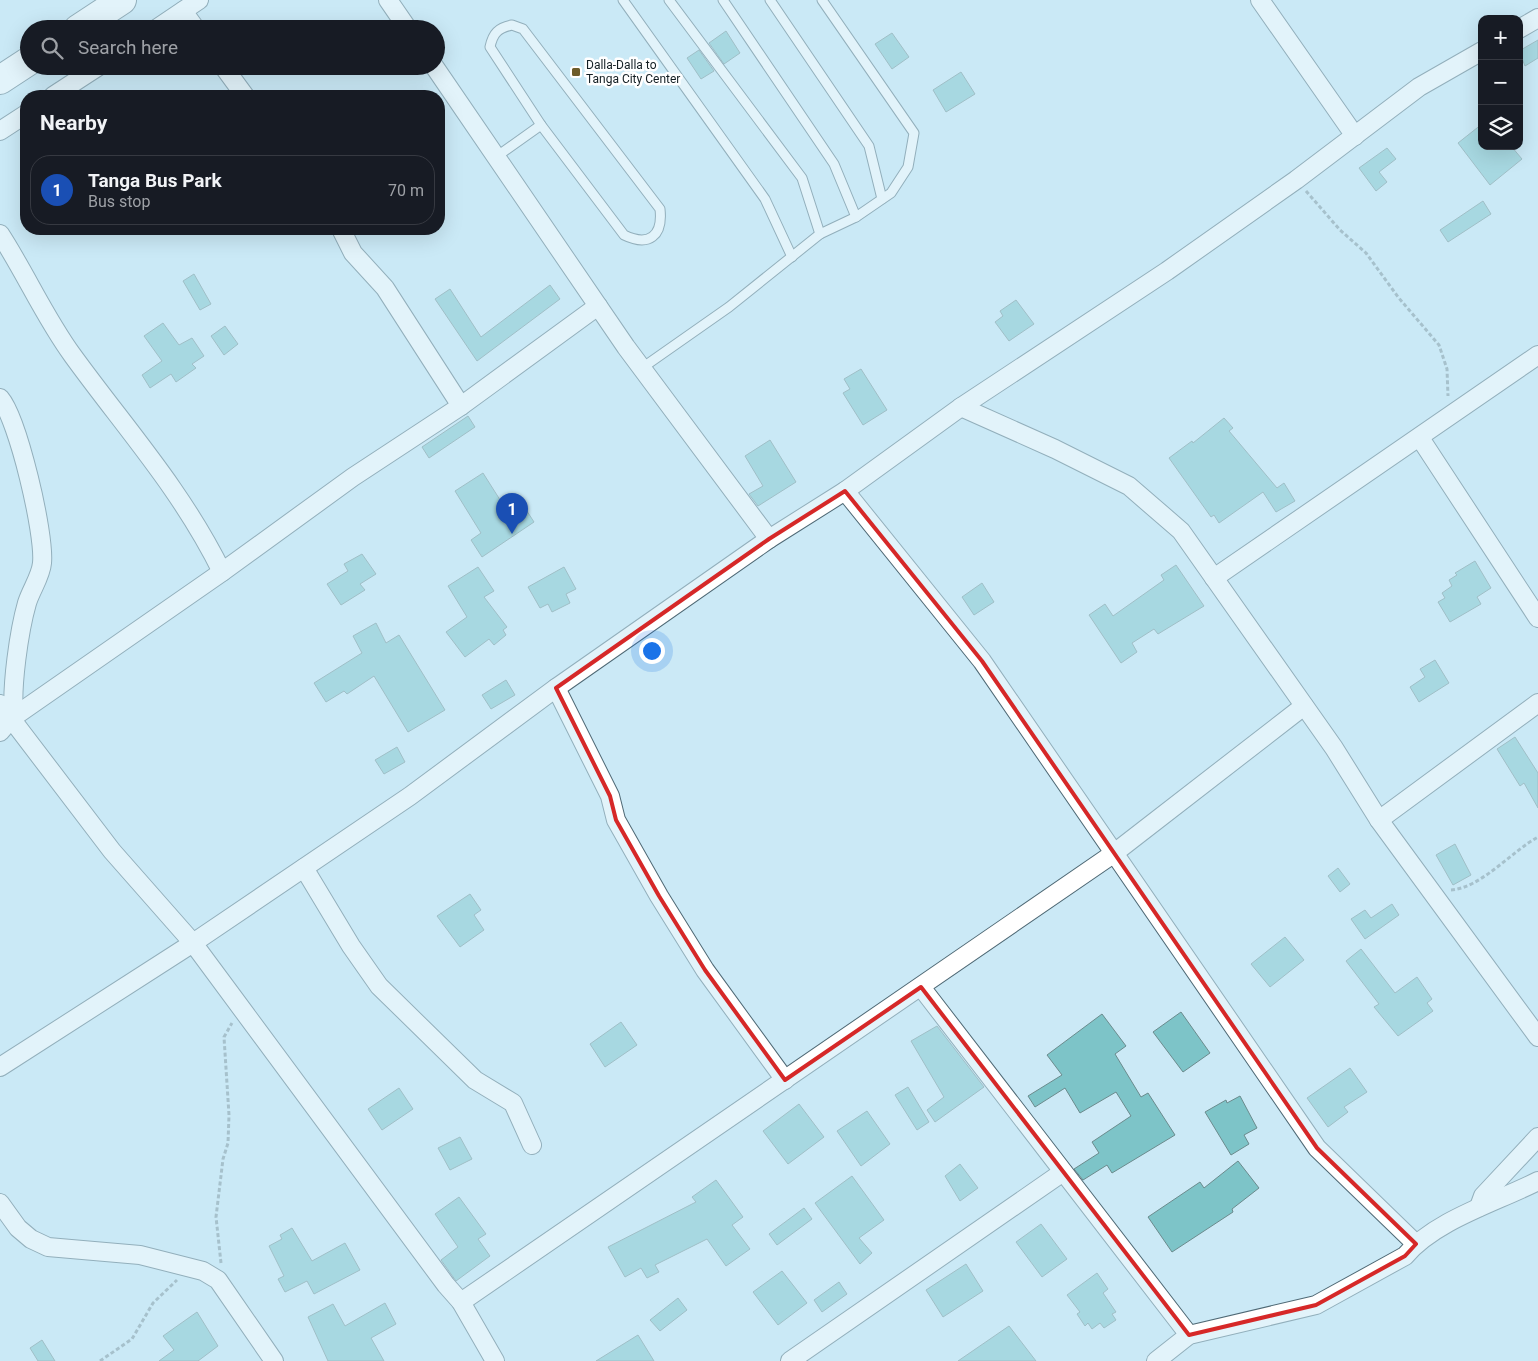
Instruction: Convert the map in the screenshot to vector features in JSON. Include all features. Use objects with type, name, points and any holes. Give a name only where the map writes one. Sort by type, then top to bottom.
[{"type":"highway","points":[[92,20],[122,0]]},
{"type":"highway","points":[[0,80],[20,67]]},
{"type":"street","points":[[170,20],[199,0]]},
{"type":"street","points":[[388,0],[402,20]]},
{"type":"street","points":[[1260,0],[1355,136]]},
{"type":"street","points":[[183,11],[190,20]]},
{"type":"street","points":[[1523,27],[1538,18]]},
{"type":"street","points":[[0,1067],[193,943],[410,796],[556,688],[769,539],[845,491],[961,407],[1167,271],[1296,180],[1419,88],[1478,53]]},
{"type":"street","points":[[62,90],[85,75]]},
{"type":"street","points":[[229,75],[240,90]]},
{"type":"street","points":[[440,75],[598,306],[769,539]]},
{"type":"street","points":[[0,131],[20,118]]},
{"type":"street","points":[[0,234],[72,354],[168,479],[203,533],[222,572]]},
{"type":"street","points":[[344,235],[353,253],[385,288],[460,406]]},
{"type":"street","points":[[0,732],[13,717],[222,572],[353,477],[460,406],[598,306]]},
{"type":"street","points":[[1214,578],[1538,355]]},
{"type":"street","points":[[0,398],[20,443],[40,534],[42,564],[27,603],[12,698],[13,717]]},
{"type":"street","points":[[961,407],[1055,448],[1129,486],[1181,531],[1334,748],[1379,820],[1538,1037]]},
{"type":"street","points":[[1420,438],[1538,618]]},
{"type":"street","points":[[845,491],[982,661],[1317,1148],[1416,1244]]},
{"type":"street","points":[[556,688],[610,796],[616,820],[659,896],[705,970],[785,1080]]},
{"type":"street","points":[[1379,820],[1538,703]]},
{"type":"street","points":[[0,704],[13,717],[112,851],[193,943],[399,1222],[461,1302],[495,1361]]},
{"type":"street","points":[[461,1302],[1113,854],[1304,706]]},
{"type":"street","points":[[304,868],[351,946],[379,986],[475,1080],[513,1104],[532,1145]]},
{"type":"street","points":[[922,987],[1189,1335]]},
{"type":"street","points":[[1478,1207],[1483,1196],[1538,1137]]},
{"type":"street","points":[[790,1361],[1064,1172]]},
{"type":"street","points":[[1156,1361],[1189,1335],[1316,1305],[1405,1256],[1416,1244],[1478,1207],[1509,1196],[1538,1181]]},
{"type":"street","points":[[0,1203],[18,1228],[31,1239],[48,1247],[140,1255],[202,1271],[218,1280],[274,1361]]},
{"type":"lane","points":[[623,0],[765,199],[792,257]]},
{"type":"lane","points":[[669,0],[802,178],[820,234]]},
{"type":"lane","points":[[723,0],[834,164],[856,218]]},
{"type":"lane","points":[[770,0],[869,146],[882,198]]},
{"type":"lane","points":[[642,368],[729,307],[820,234],[856,218],[891,193],[908,168],[914,133],[822,0]]},
{"type":"lane","points":[[512,25],[523,29],[660,209],[661,222],[657,234],[648,239],[636,241],[624,235],[541,125],[490,48],[492,35],[502,27],[512,25]]},
{"type":"lane","points":[[496,156],[541,125]]},
{"type":"path","points":[[1296,180],[1340,230],[1366,253],[1398,297],[1439,345],[1447,369],[1448,416]]},
{"type":"path","points":[[1430,892],[1459,889],[1482,878],[1493,867],[1512,858],[1528,842],[1538,837]]},
{"type":"path","points":[[227,1291],[218,1250],[216,1217],[223,1159],[228,1144],[229,1115],[224,1037],[240,1006]]},
{"type":"path","points":[[100,1361],[132,1339],[153,1303],[190,1268]]},
{"type":"highlighted area","points":[[845,491],[982,661],[1317,1148],[1416,1244],[1405,1256],[1316,1305],[1189,1335],[921,987],[785,1080],[705,970],[659,896],[616,820],[610,796],[556,688],[769,539]]},
{"type":"building","points":[[726,31],[740,53],[724,64],[709,43]]},
{"type":"building","points":[[892,33],[909,57],[892,69],[875,44]]},
{"type":"building","points":[[1538,40],[1538,58],[1525,66],[1523,49]]},
{"type":"building","points":[[699,50],[714,71],[701,79],[687,58]]},
{"type":"building","points":[[961,72],[975,94],[946,112],[933,90]]},
{"type":"building","points":[[1478,127],[1478,150],[1514,150],[1522,159],[1490,185],[1458,143]]},
{"type":"building","points":[[1387,148],[1396,159],[1379,172],[1387,182],[1376,191],[1359,168]]},
{"type":"building","points":[[1483,201],[1491,214],[1448,242],[1440,230]]},
{"type":"building","points":[[194,274],[211,304],[200,310],[183,281]]},
{"type":"building","points":[[550,285],[560,299],[477,361],[435,299],[450,289],[481,337]]},
{"type":"building","points":[[1016,300],[1034,324],[1009,341],[995,322],[1003,316],[1000,311]]},
{"type":"building","points":[[163,323],[179,345],[192,338],[204,356],[192,364],[196,368],[176,382],[171,374],[150,388],[142,375],[162,361],[144,336]]},
{"type":"building","points":[[225,326],[238,344],[224,355],[211,336]]},
{"type":"building","points":[[861,369],[887,410],[863,425],[843,393],[850,389],[844,379]]},
{"type":"building","points":[[468,416],[475,427],[429,458],[422,447]]},
{"type":"building","points":[[1224,418],[1233,428],[1229,431],[1277,488],[1284,483],[1295,501],[1276,512],[1263,492],[1219,523],[1214,515],[1211,517],[1169,458],[1192,441],[1193,443]]},
{"type":"building","points":[[770,440],[796,482],[758,506],[749,494],[763,486],[745,456]]},
{"type":"building","points":[[483,473],[509,514],[523,505],[534,522],[482,557],[471,540],[481,533],[455,491]]},
{"type":"building","points":[[362,554],[376,574],[360,584],[365,590],[341,605],[327,584],[348,571],[344,564]]},
{"type":"building","points":[[1475,561],[1491,588],[1477,597],[1481,604],[1450,622],[1438,602],[1445,598],[1442,593],[1452,586],[1449,580],[1457,575],[1455,573]]},
{"type":"building","points":[[1176,565],[1204,606],[1158,634],[1154,629],[1132,643],[1137,652],[1121,663],[1089,615],[1105,604],[1113,616],[1164,580],[1161,575]]},
{"type":"building","points":[[478,567],[494,591],[484,597],[507,627],[503,630],[506,635],[494,645],[489,639],[465,657],[446,632],[467,617],[448,586]]},
{"type":"building","points":[[564,567],[576,589],[566,594],[570,603],[552,612],[548,604],[540,608],[528,587]]},
{"type":"building","points":[[982,583],[994,602],[974,615],[962,597]]},
{"type":"building","points":[[376,623],[386,643],[399,635],[445,710],[408,732],[374,676],[347,694],[344,691],[326,702],[314,683],[362,653],[353,636]]},
{"type":"building","points":[[1435,660],[1449,683],[1419,702],[1410,687],[1425,677],[1420,669]]},
{"type":"building","points":[[506,680],[515,695],[491,709],[482,695]]},
{"type":"building","points":[[1515,737],[1538,773],[1538,808],[1524,783],[1520,786],[1497,749]]},
{"type":"building","points":[[397,747],[405,762],[384,774],[375,760]]},
{"type":"building","points":[[1455,844],[1471,875],[1453,885],[1436,855]]},
{"type":"building","points":[[1338,868],[1350,884],[1340,892],[1328,876]]},
{"type":"building","points":[[470,894],[481,910],[474,915],[484,930],[460,947],[437,916]]},
{"type":"building","points":[[1392,904],[1399,915],[1365,939],[1351,919],[1365,910],[1371,918]]},
{"type":"building","points":[[1285,937],[1304,960],[1270,987],[1251,964]]},
{"type":"building","points":[[1361,949],[1395,993],[1417,977],[1432,999],[1427,1003],[1433,1011],[1398,1036],[1374,1007],[1379,1004],[1346,961]]},
{"type":"building","points":[[1181,1012],[1210,1053],[1183,1072],[1153,1032]]},
{"type":"building","points":[[1102,1014],[1126,1046],[1115,1054],[1141,1097],[1148,1093],[1175,1135],[1112,1173],[1107,1165],[1083,1180],[1074,1169],[1099,1153],[1092,1142],[1131,1116],[1116,1092],[1080,1113],[1065,1088],[1035,1107],[1028,1096],[1062,1075],[1047,1055]]},
{"type":"building","points":[[621,1022],[637,1045],[605,1067],[590,1044]]},
{"type":"building","points":[[937,1026],[984,1087],[935,1122],[927,1110],[944,1097],[911,1041]]},
{"type":"building","points":[[1350,1068],[1367,1092],[1344,1107],[1348,1112],[1328,1127],[1307,1098]]},
{"type":"building","points":[[908,1087],[929,1122],[917,1130],[895,1095]]},
{"type":"building","points":[[399,1088],[413,1109],[382,1130],[368,1109]]},
{"type":"building","points":[[1240,1096],[1257,1128],[1244,1135],[1249,1144],[1231,1155],[1205,1112],[1226,1100],[1227,1103]]},
{"type":"building","points":[[799,1104],[824,1137],[788,1164],[763,1131]]},
{"type":"building","points":[[867,1111],[890,1144],[861,1166],[837,1131]]},
{"type":"building","points":[[460,1137],[472,1159],[450,1170],[438,1148]]},
{"type":"building","points":[[1238,1161],[1259,1188],[1232,1209],[1233,1212],[1172,1252],[1148,1217],[1200,1182],[1204,1188]]},
{"type":"building","points":[[960,1164],[978,1188],[960,1201],[945,1176]]},
{"type":"building","points":[[852,1176],[884,1220],[859,1238],[872,1253],[860,1264],[815,1203]]},
{"type":"building","points":[[716,1180],[743,1217],[732,1225],[750,1249],[726,1266],[707,1239],[655,1265],[659,1272],[647,1278],[641,1268],[625,1277],[608,1247],[696,1202],[692,1197]]},
{"type":"building","points":[[459,1197],[486,1234],[478,1239],[490,1256],[456,1281],[441,1260],[458,1247],[435,1214]]},
{"type":"building","points":[[804,1208],[812,1219],[777,1245],[769,1234]]},
{"type":"building","points":[[1041,1224],[1067,1259],[1042,1277],[1016,1242]]},
{"type":"building","points":[[292,1228],[312,1261],[345,1243],[360,1270],[314,1294],[307,1281],[285,1292],[278,1279],[284,1276],[269,1246],[282,1239],[280,1235]]},
{"type":"building","points":[[966,1264],[983,1291],[943,1317],[926,1290]]},
{"type":"building","points":[[782,1271],[807,1303],[778,1325],[753,1292]]},
{"type":"building","points":[[1097,1273],[1108,1289],[1103,1293],[1116,1312],[1112,1314],[1116,1320],[1104,1328],[1100,1323],[1092,1329],[1088,1323],[1085,1326],[1077,1314],[1080,1312],[1067,1295]]},
{"type":"building","points":[[839,1282],[847,1294],[822,1312],[814,1300]]},
{"type":"building","points":[[678,1298],[687,1310],[660,1331],[650,1320]]},
{"type":"building","points":[[385,1303],[396,1324],[371,1338],[384,1361],[328,1361],[308,1317],[333,1304],[345,1326]]},
{"type":"building","points":[[197,1312],[218,1346],[198,1361],[159,1361],[174,1350],[163,1336]]},
{"type":"building","points":[[1009,1326],[1036,1361],[958,1361]]},
{"type":"building","points":[[638,1335],[654,1361],[596,1361]]},
{"type":"building","points":[[42,1340],[55,1361],[38,1361],[30,1348]]},
{"type":"place","name":"Dalla-Dalla to Tanga City Center","points":[[576,72]]},
{"type":"place","name":"Tanga Bus Park","points":[[512,534]]}]
